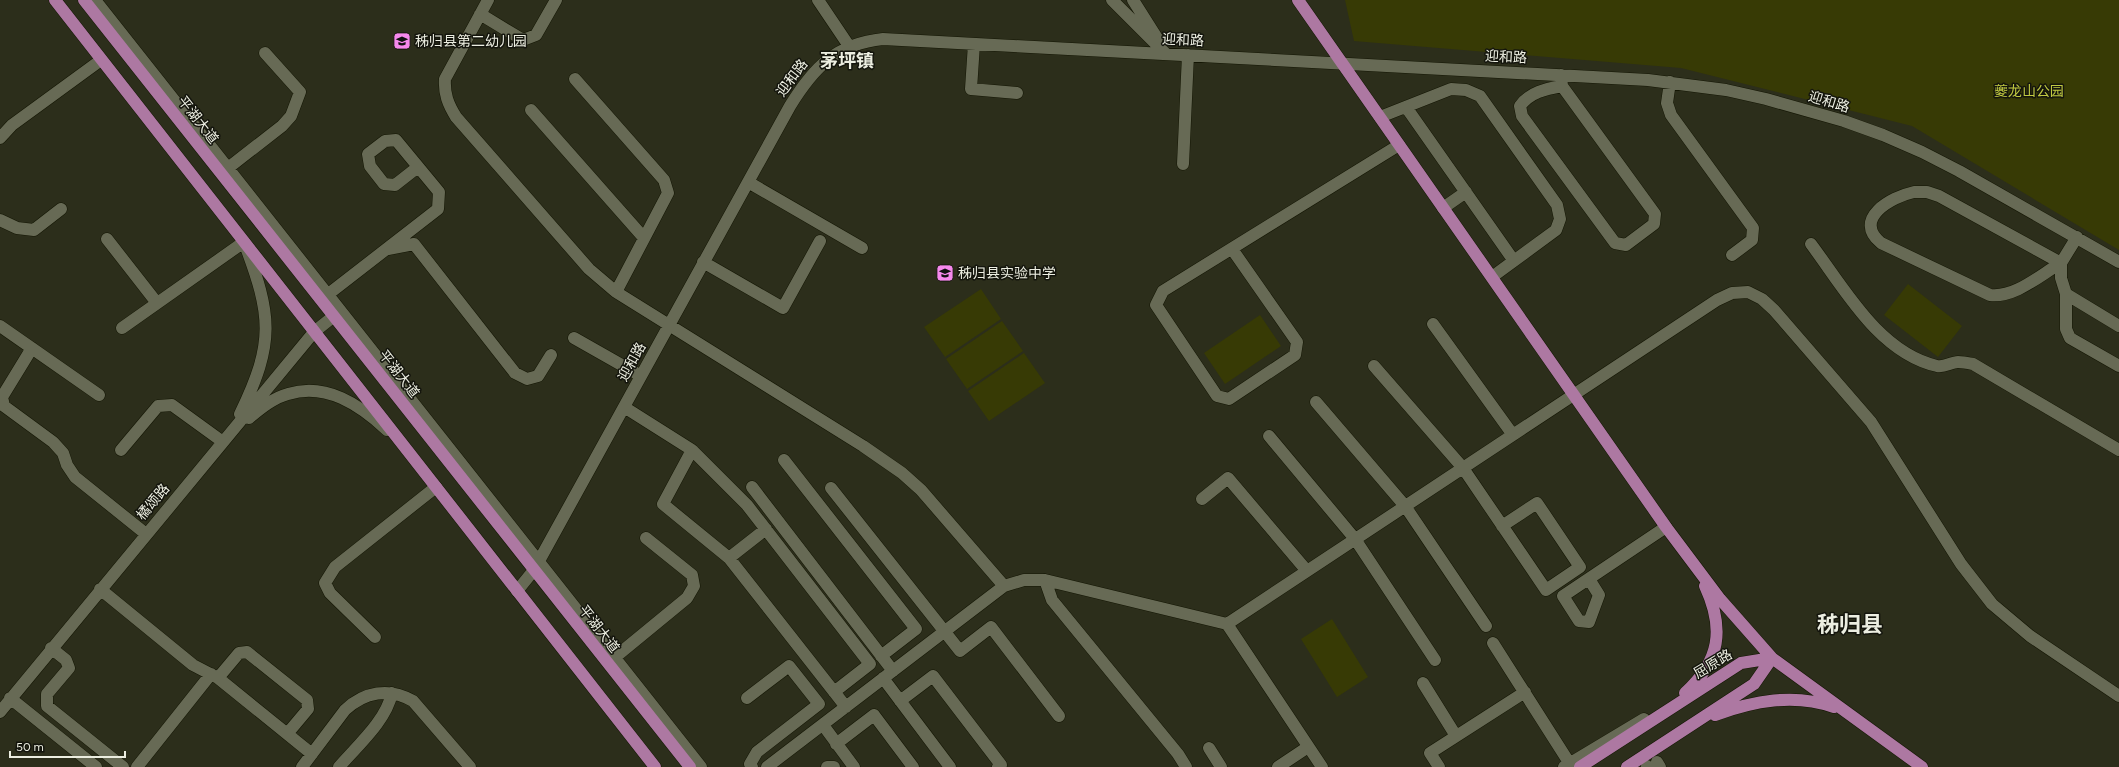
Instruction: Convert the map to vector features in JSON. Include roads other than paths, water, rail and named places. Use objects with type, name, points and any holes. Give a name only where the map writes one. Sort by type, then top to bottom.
[{"type":"main road","name":"平湖大道","points":[[84,0],[324,297],[334,316],[536,567],[690,767]]},
{"type":"main road","points":[[1298,0],[1666,527],[1696,568],[1746,631],[1772,658],[1921,767]]},
{"type":"main road","points":[[60,2],[102,60],[655,767]]},
{"type":"main road","points":[[1660,715],[1694,686],[1707,669],[1715,650],[1717,629],[1713,608],[1696,568]]},
{"type":"main road","points":[[1627,767],[1754,684],[1772,658]]},
{"type":"main road","name":"屈原路","points":[[1572,766],[1660,715],[1741,663],[1772,658]]},
{"type":"main road","points":[[1690,726],[1728,711],[1766,701],[1805,700],[1843,710]]},
{"type":"street","points":[[95,0],[228,168],[324,297],[536,567],[614,658],[701,767]]},
{"type":"street","points":[[488,0],[445,79],[444,92],[456,117],[589,269],[616,292],[863,446],[902,473],[938,509],[1004,586]]},
{"type":"street","points":[[480,14],[523,40],[536,35],[556,0]]},
{"type":"street","points":[[818,0],[849,46]]},
{"type":"street","points":[[1112,0],[1166,54]]},
{"type":"street","points":[[1133,0],[1166,54]]},
{"type":"street","name":"迎和路","points":[[517,591],[536,567],[703,262],[804,83],[818,67],[849,46],[866,41],[883,39],[1342,63],[1562,81],[1670,82],[1726,90],[1766,99],[1844,121],[1884,135],[1959,171],[2119,262]]},
{"type":"street","points":[[974,44],[971,89],[1017,93]]},
{"type":"street","points":[[228,168],[282,126],[291,116],[300,92],[264,53]]},
{"type":"street","points":[[1182,164],[1188,55]]},
{"type":"street","points":[[0,138],[12,125],[102,60]]},
{"type":"street","points":[[575,79],[664,180],[668,194],[616,292]]},
{"type":"street","points":[[1562,81],[1655,214],[1654,224],[1626,245],[1615,243],[1522,116],[1520,106],[1526,98],[1562,81]]},
{"type":"street","points":[[1670,82],[1667,103],[1671,116],[1753,228],[1752,240],[1732,255]]},
{"type":"street","points":[[1380,117],[1451,89],[1466,90],[1480,96],[1557,206],[1560,219],[1556,230],[1492,277]]},
{"type":"street","points":[[1406,107],[1514,261]]},
{"type":"street","points":[[531,110],[644,238]]},
{"type":"street","points":[[1232,249],[1297,342],[1295,355],[1229,399],[1217,396],[1156,305],[1163,291],[1399,145]]},
{"type":"street","points":[[324,297],[438,209],[439,192],[418,167]]},
{"type":"street","points":[[748,182],[862,248]]},
{"type":"street","points":[[1443,208],[1466,192]]},
{"type":"street","points":[[2061,263],[1938,196],[1926,192],[1914,192],[1891,200],[1871,220],[1870,228],[1874,237],[1881,243],[1990,295],[2000,296],[2009,293],[2061,263],[2077,237]]},
{"type":"street","points":[[0,220],[17,228],[34,230],[61,209]]},
{"type":"street","points":[[107,239],[157,303]]},
{"type":"street","points":[[703,262],[782,308],[820,241]]},
{"type":"street","points":[[122,328],[244,242],[260,283],[266,309],[266,337],[262,363],[252,389],[225,440]]},
{"type":"street","points":[[386,249],[414,244],[515,373],[527,378],[538,376],[551,355]]},
{"type":"street","points":[[1811,244],[1872,325],[1895,346],[1918,360],[1939,367],[1957,362],[1973,364],[2119,450]]},
{"type":"street","points":[[2061,263],[2061,278],[2066,294],[2066,329],[2070,338],[2119,366]]},
{"type":"street","points":[[1227,624],[1717,300],[1732,293],[1748,292],[1755,295],[1774,310],[1871,422],[1961,564],[1992,604],[2030,636],[2119,696]]},
{"type":"street","points":[[2066,294],[2119,326]]},
{"type":"street","name":"橘颂路","points":[[0,712],[51,648],[314,332],[334,316]]},
{"type":"street","points":[[1433,324],[1513,435]]},
{"type":"street","points":[[0,326],[99,395]]},
{"type":"street","points":[[574,338],[641,376]]},
{"type":"street","points":[[32,348],[2,397],[4,406],[52,442],[63,453],[67,465],[75,477],[146,534]]},
{"type":"street","points":[[1374,366],[1463,468],[1502,526],[1546,590],[1580,567],[1537,503],[1502,526]]},
{"type":"street","points":[[225,440],[266,405],[287,394],[310,390],[335,394],[358,405],[402,444]]},
{"type":"street","points":[[1316,402],[1405,506],[1486,626]]},
{"type":"street","points":[[121,450],[158,406],[172,405],[225,440]]},
{"type":"street","points":[[624,407],[692,450],[747,505],[870,664],[834,692]]},
{"type":"street","points":[[1269,436],[1355,539],[1435,660]]},
{"type":"street","points":[[692,450],[663,504],[729,558],[846,707]]},
{"type":"street","points":[[784,460],[916,629],[881,656]]},
{"type":"street","points":[[1202,499],[1228,478],[1307,571]]},
{"type":"street","points":[[375,637],[330,593],[325,583],[336,567],[436,487]]},
{"type":"street","points":[[752,487],[893,671]]},
{"type":"street","points":[[831,488],[960,651],[991,627],[1059,716]]},
{"type":"street","points":[[1589,579],[1666,527]]},
{"type":"street","points":[[729,558],[766,529]]},
{"type":"street","points":[[614,658],[687,598],[694,586],[692,575],[646,538]]},
{"type":"street","points":[[767,767],[1004,586],[1024,580],[1045,580],[1227,624],[1322,767]]},
{"type":"street","points":[[1045,580],[1052,600],[1178,754],[1186,767]]},
{"type":"street","points":[[100,589],[193,665],[214,676],[312,754]]},
{"type":"street","points":[[1493,643],[1572,766]]},
{"type":"street","points":[[51,648],[66,660],[69,668],[47,694],[47,706],[123,767]]},
{"type":"street","points":[[137,767],[214,676],[239,653],[247,652],[307,700],[308,709],[287,734]]},
{"type":"street","points":[[747,698],[789,666],[819,704],[757,752],[750,764],[752,767]]},
{"type":"street","points":[[900,701],[933,676],[1001,765],[998,767]]},
{"type":"street","points":[[883,678],[950,767]]},
{"type":"street","points":[[1423,683],[1456,736]]},
{"type":"street","points":[[1439,767],[1430,752],[1525,692]]},
{"type":"street","points":[[340,767],[383,716],[389,706],[392,693]]},
{"type":"street","points":[[302,767],[345,710],[352,703],[371,694],[392,693],[403,695],[413,701],[470,767]]},
{"type":"street","points":[[10,698],[96,767]]},
{"type":"street","points":[[836,744],[874,715],[907,765]]},
{"type":"street","points":[[823,725],[854,767]]},
{"type":"street","points":[[1278,767],[1308,746]]},
{"type":"street","points":[[1209,748],[1221,767]]},
{"type":"street","points":[[827,767],[834,767]]},
{"type":"place","name":"秭归县第二幼儿园","points":[[402,41]]},
{"type":"place","name":"秭归县实验中学","points":[[945,273]]},
{"type":"district","name":"茅坪镇","points":[[847,61]]},
{"type":"district","name":"秭归县","points":[[1850,624]]},
{"type":"park label","name":"夔龙山公园","points":[[2029,91]]}]
